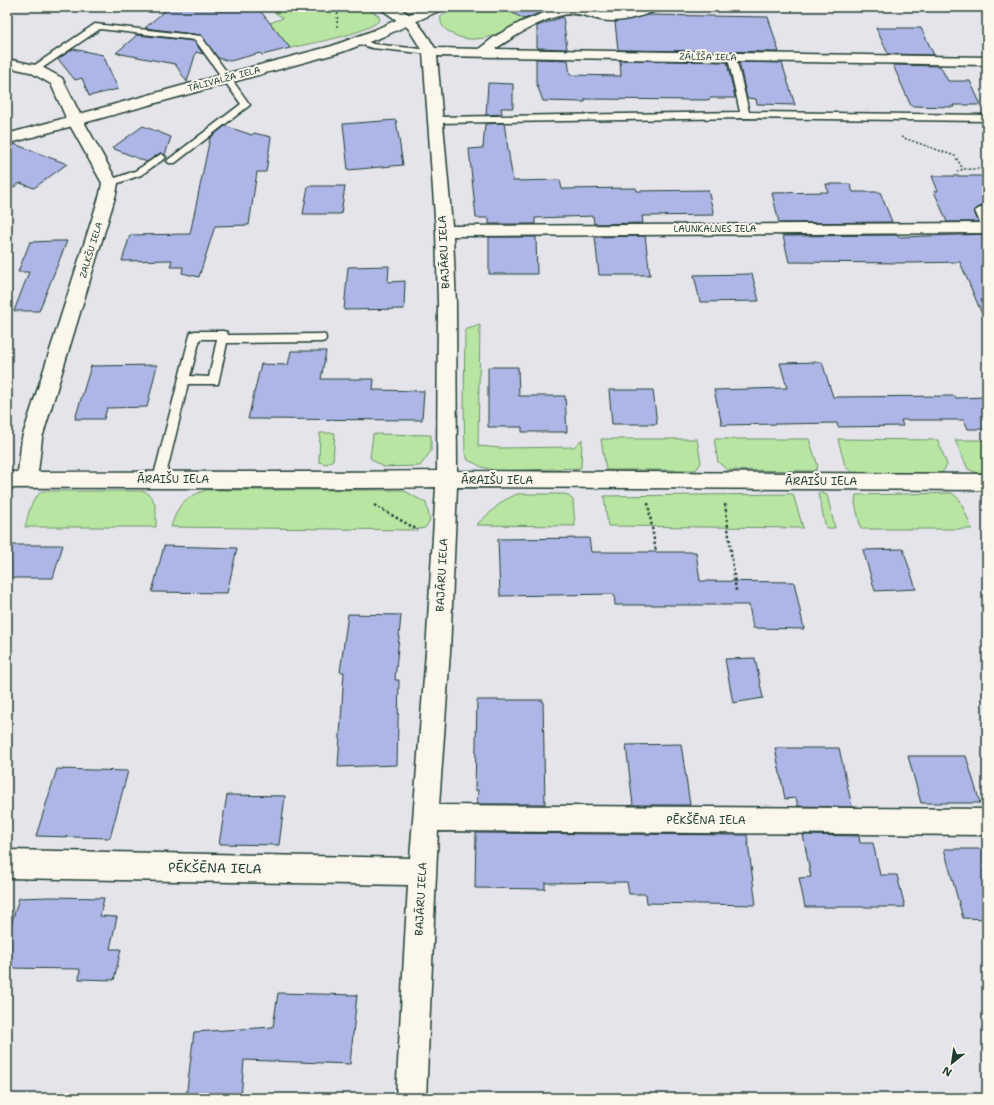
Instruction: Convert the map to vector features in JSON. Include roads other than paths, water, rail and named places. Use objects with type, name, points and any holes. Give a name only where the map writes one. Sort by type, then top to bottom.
[{"type":"street","name":"BAJĀRU IELA","points":[[385,7],[408,20],[418,31],[430,52],[444,231],[447,303],[447,479],[438,652],[425,818],[411,1098]]},
{"type":"street","name":"TĀLIVALŽA IELA","points":[[7,139],[311,56],[359,41],[436,7]]},
{"type":"street","points":[[482,53],[492,43],[554,12],[570,10],[601,16],[616,17],[630,15],[654,7]]},
{"type":"street","name":"ZĀLĪŠA IELA","points":[[430,52],[987,61]]},
{"type":"street","points":[[7,63],[36,69],[57,81],[75,120],[110,183]]},
{"type":"street","name":"ZALKŠU IELA","points":[[17,480],[32,438],[108,194],[110,183]]},
{"type":"street","name":"LAUNKALNES IELA","points":[[444,231],[987,227]]},
{"type":"street","name":"ĀRAIŠU IELA","points":[[17,480],[159,479],[323,481],[447,479],[987,482]]},
{"type":"street","name":"PĒKŠĒNA IELA","points":[[425,818],[987,822]]},
{"type":"street","name":"PĒKŠĒNA IELA","points":[[7,864],[422,872]]},
{"type":"lane","points":[[36,69],[98,26],[198,38],[246,105],[172,161]]},
{"type":"lane","points":[[359,41],[372,46],[430,52]]},
{"type":"lane","points":[[732,58],[745,115]]},
{"type":"lane","points":[[436,120],[745,115],[987,118]]},
{"type":"lane","points":[[110,183],[138,173],[161,157]]},
{"type":"lane","points":[[987,212],[980,211],[987,227]]},
{"type":"lane","points":[[159,479],[184,380],[196,335],[222,335],[214,381],[184,380]]},
{"type":"lane","points":[[222,339],[321,338]]}]
